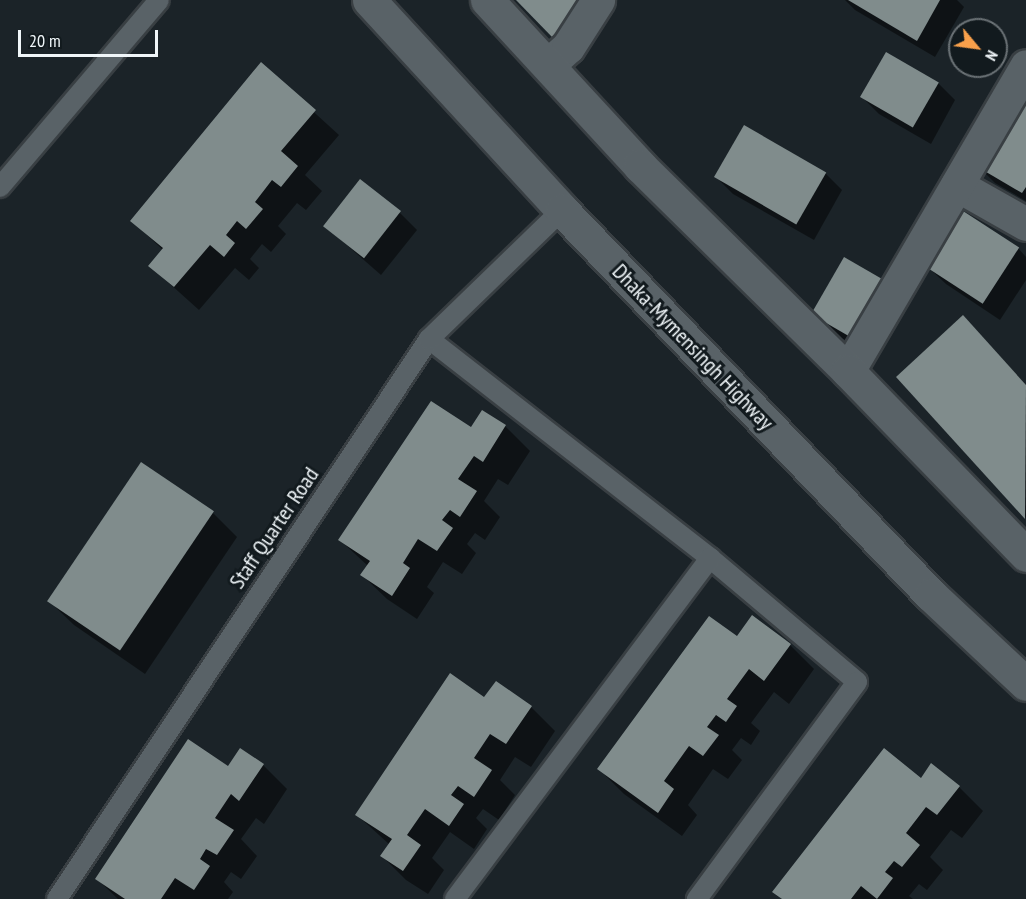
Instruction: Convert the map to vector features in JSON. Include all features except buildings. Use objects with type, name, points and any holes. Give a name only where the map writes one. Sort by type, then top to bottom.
[{"type":"main road","name":"Dhaka-Mymensingh Highway","points":[[369,0],[562,210],[931,595],[1026,684]]},
{"type":"main road","points":[[487,0],[549,64],[640,166],[848,371],[1026,555]]},
{"type":"main road","points":[[549,64],[568,48],[598,0]]},
{"type":"main road","points":[[848,371],[1026,66]]},
{"type":"main road","points":[[957,185],[1026,224]]},
{"type":"lane","points":[[0,187],[159,0]]},
{"type":"lane","name":"Staff Quarter Road","points":[[57,899],[429,339],[562,210]]},
{"type":"lane","points":[[429,339],[710,558],[857,682],[698,899]]},
{"type":"lane","points":[[455,899],[710,558]]}]
